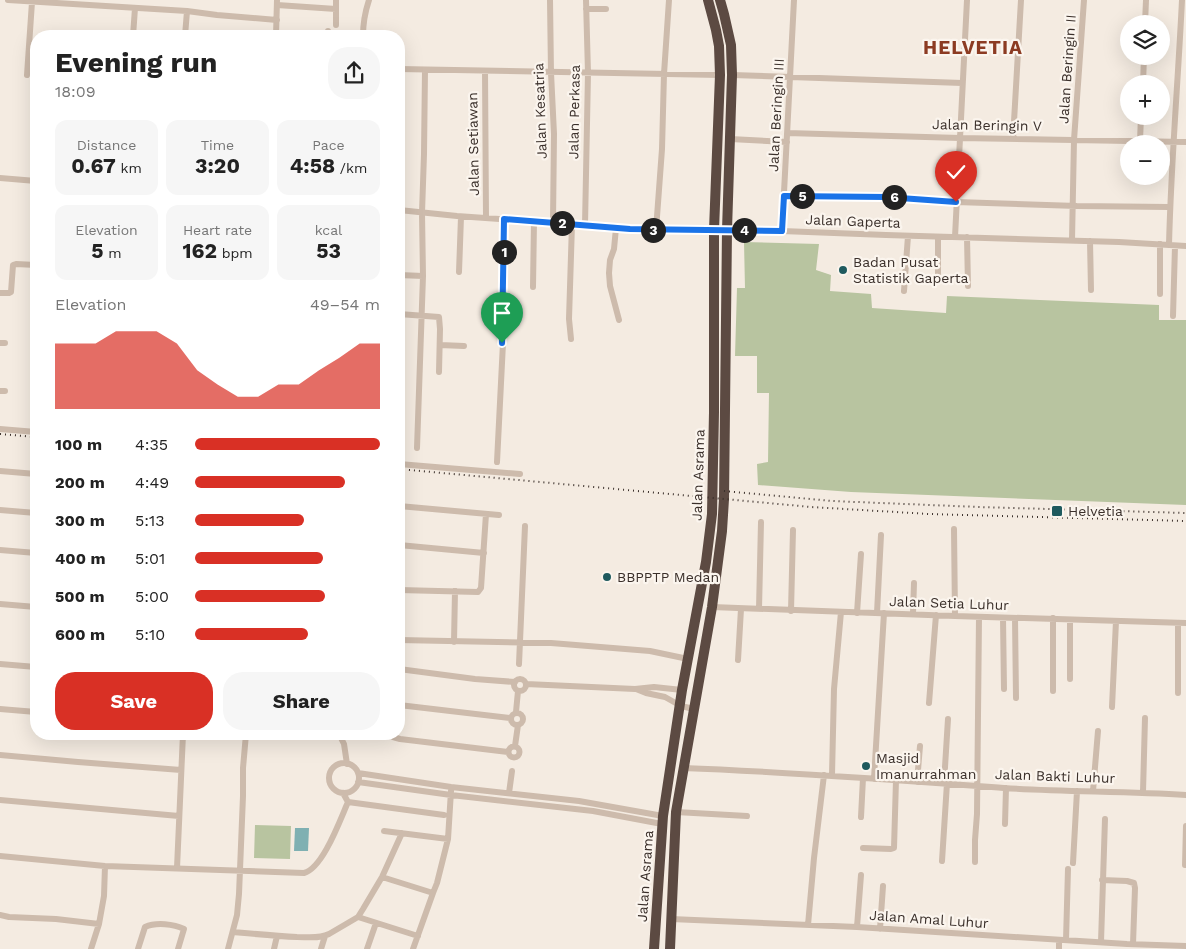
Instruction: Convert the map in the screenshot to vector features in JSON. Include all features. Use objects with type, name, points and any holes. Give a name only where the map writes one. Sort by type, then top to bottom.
[{"type":"highway","name":"Jalan Asrama","points":[[654,949],[663,820],[682,690],[706,562],[712,514],[714,230],[720,75],[719,46],[708,0]]},
{"type":"highway","name":"Jalan Asrama","points":[[670,949],[676,812],[712,607],[722,531],[724,499],[727,230],[732,75],[731,45],[720,0]]},
{"type":"street","points":[[8,0],[97,2],[135,8],[277,20]]},
{"type":"street","points":[[336,0],[336,25]]},
{"type":"street","points":[[363,30],[365,10],[369,0]]},
{"type":"street","name":"Jalan Kesatria","points":[[550,0],[554,134],[553,222]]},
{"type":"street","name":"Jalan Perkasa","points":[[585,225],[588,74],[586,0]]},
{"type":"street","points":[[656,230],[669,0]]},
{"type":"street","name":"Jalan Beringin III","points":[[782,231],[794,0]]},
{"type":"street","points":[[955,237],[967,0]]},
{"type":"street","points":[[1014,138],[1021,0]]},
{"type":"street","name":"Jalan Beringin II","points":[[1072,240],[1074,140],[1084,0]]},
{"type":"street","points":[[1145,15],[1146,0]]},
{"type":"street","points":[[1173,316],[1172,245],[1169,207],[1182,0]]},
{"type":"street","points":[[30,30],[32,2]]},
{"type":"street","points":[[276,30],[277,3],[336,8]]},
{"type":"street","points":[[133,30],[135,8]]},
{"type":"street","points":[[586,9],[606,9]]},
{"type":"street","points":[[185,30],[187,11]]},
{"type":"street","points":[[27,75],[30,31]]},
{"type":"street","points":[[405,69],[720,75]]},
{"type":"street","points":[[417,448],[423,276],[424,70]]},
{"type":"street","name":"Jalan Setiawan","points":[[485,71],[486,218]]},
{"type":"street","points":[[732,75],[962,83]]},
{"type":"street","name":"Jalan Beringin V","points":[[787,133],[1120,141]]},
{"type":"street","points":[[730,139],[787,142]]},
{"type":"street","name":"Jalan Beringin V","points":[[1170,142],[1186,142]]},
{"type":"street","points":[[0,178],[30,180]]},
{"type":"street","points":[[784,196],[886,197],[956,202],[1169,207]]},
{"type":"street","name":"Jalan Gaperta","points":[[405,211],[630,229],[782,231],[1072,240],[1186,246]]},
{"type":"street","points":[[459,272],[461,216]]},
{"type":"street","points":[[497,462],[502,343],[504,219]]},
{"type":"street","points":[[533,287],[534,221]]},
{"type":"street","points":[[571,339],[569,319],[572,224]]},
{"type":"street","points":[[618,228],[610,260],[609,273],[610,286],[619,320]]},
{"type":"street","points":[[904,291],[908,236]]},
{"type":"street","points":[[938,237],[938,279]]},
{"type":"street","points":[[967,238],[968,286]]},
{"type":"street","points":[[1090,241],[1091,290]]},
{"type":"street","points":[[1160,244],[1160,294]]},
{"type":"street","points":[[0,293],[11,292],[13,265],[30,265]]},
{"type":"street","points":[[405,275],[423,276]]},
{"type":"street","points":[[405,315],[439,317],[439,372]]},
{"type":"street","points":[[440,345],[464,346]]},
{"type":"street","points":[[0,429],[30,432]]},
{"type":"street","points":[[405,464],[520,474]]},
{"type":"street","points":[[0,471],[30,474]]},
{"type":"street","points":[[405,507],[499,515]]},
{"type":"street","points":[[0,510],[30,512]]},
{"type":"street","points":[[405,590],[475,592],[480,590],[486,514]]},
{"type":"street","points":[[758,609],[761,522]]},
{"type":"street","points":[[519,664],[525,526]]},
{"type":"street","points":[[954,528],[955,616]]},
{"type":"street","points":[[791,610],[793,530]]},
{"type":"street","points":[[874,779],[881,536]]},
{"type":"street","points":[[405,546],[484,553]]},
{"type":"street","points":[[0,550],[30,552]]},
{"type":"street","points":[[857,612],[861,554]]},
{"type":"street","points":[[914,583],[914,614]]},
{"type":"street","points":[[454,642],[455,591]]},
{"type":"street","points":[[0,604],[30,607]]},
{"type":"street","name":"Jalan Setia Luhur","points":[[712,607],[1186,623]]},
{"type":"street","points":[[738,660],[741,609]]},
{"type":"street","points":[[832,775],[834,689],[841,612]]},
{"type":"street","points":[[929,703],[936,615]]},
{"type":"street","points":[[975,862],[978,814],[979,617]]},
{"type":"street","points":[[1003,618],[1004,690]]},
{"type":"street","points":[[1015,618],[1016,698]]},
{"type":"street","points":[[1053,618],[1053,691]]},
{"type":"street","points":[[1070,620],[1070,679]]},
{"type":"street","points":[[1112,707],[1116,621]]},
{"type":"street","points":[[1178,623],[1178,693]]},
{"type":"street","points":[[405,640],[551,643],[650,651],[688,659]]},
{"type":"street","points":[[0,664],[30,666]]},
{"type":"street","points":[[405,670],[475,679],[515,682],[522,679],[526,684],[635,689],[654,687],[682,690]]},
{"type":"street","points":[[515,682],[515,687],[518,691],[516,712]]},
{"type":"street","points":[[518,691],[524,689],[526,684]]},
{"type":"street","points":[[635,689],[694,709]]},
{"type":"street","points":[[665,698],[667,689]]},
{"type":"street","points":[[405,706],[510,718]]},
{"type":"street","points":[[0,709],[30,712]]},
{"type":"street","points":[[510,718],[516,712]]},
{"type":"street","points":[[405,740],[508,752],[510,747],[515,746],[518,725],[523,718],[520,713],[516,712]]},
{"type":"street","points":[[510,718],[511,722],[518,725]]},
{"type":"street","points":[[1143,792],[1144,718]]},
{"type":"street","points":[[942,861],[948,719]]},
{"type":"street","points":[[1093,791],[1098,731]]},
{"type":"street","points":[[177,868],[183,740]]},
{"type":"street","points":[[228,949],[237,915],[241,872],[246,740]]},
{"type":"street","points":[[342,740],[347,764]]},
{"type":"street","points":[[917,782],[920,746]]},
{"type":"street","points":[[0,755],[181,770]]},
{"type":"street","points":[[337,764],[347,764],[356,769],[358,782],[353,790],[343,793],[338,792],[334,790],[329,781],[329,776],[333,767],[337,764]]},
{"type":"street","name":"Jalan Bakti Luhur","points":[[683,768],[832,775],[1006,788],[1186,795]]},
{"type":"street","points":[[509,793],[512,771]]},
{"type":"street","points":[[358,773],[451,787],[611,806],[663,820]]},
{"type":"street","points":[[808,925],[824,775]]},
{"type":"street","points":[[861,817],[863,778]]},
{"type":"street","points":[[863,848],[894,848],[896,780]]},
{"type":"street","points":[[358,782],[451,795],[593,811],[628,818],[663,820]]},
{"type":"street","points":[[414,949],[437,882],[448,839],[451,787]]},
{"type":"street","points":[[1005,824],[1006,788]]},
{"type":"street","points":[[1073,863],[1077,791]]},
{"type":"street","points":[[343,793],[348,802]]},
{"type":"street","points":[[0,800],[179,816]]},
{"type":"street","points":[[0,856],[105,866],[299,874],[308,872],[316,866],[323,856],[348,802]]},
{"type":"street","points":[[348,802],[444,815]]},
{"type":"street","points":[[593,811],[595,804]]},
{"type":"street","points":[[676,812],[747,816]]},
{"type":"street","points":[[1101,942],[1105,819]]},
{"type":"street","points":[[1186,826],[1186,866]]},
{"type":"street","points":[[384,831],[448,839]]},
{"type":"street","points":[[233,932],[315,938],[325,936],[358,917],[382,877],[402,833]]},
{"type":"street","points":[[91,949],[99,924],[104,896],[105,866]]},
{"type":"street","points":[[1059,949],[1062,940],[1068,869]]},
{"type":"street","points":[[857,927],[860,875]]},
{"type":"street","points":[[382,877],[433,892]]},
{"type":"street","points":[[1102,880],[1134,883],[1129,946]]},
{"type":"street","points":[[880,929],[883,886]]},
{"type":"street","points":[[0,915],[99,924]]},
{"type":"street","points":[[358,917],[418,936]]},
{"type":"street","name":"Jalan Amal Luhur","points":[[671,919],[857,927],[1101,942],[1129,946],[1186,946]]},
{"type":"street","points":[[367,949],[376,923]]},
{"type":"street","points":[[138,949],[145,927],[152,924],[176,926],[184,929],[178,949]]},
{"type":"street","points":[[274,949],[277,936]]},
{"type":"street","points":[[321,949],[325,936]]},
{"type":"green space","points":[[744,242],[819,244],[816,270],[831,275],[830,291],[871,294],[872,308],[946,313],[947,296],[1159,305],[1159,320],[1186,320],[1186,505],[851,492],[758,485],[757,464],[768,462],[769,393],[757,393],[757,356],[735,356],[737,288],[745,288]]},
{"type":"green space","points":[[255,825],[291,826],[290,859],[254,858]]},
{"type":"water","points":[[295,828],[309,828],[308,851],[294,851]]},
{"type":"railway","points":[[0,434],[30,436]]},
{"type":"railway","points":[[405,470],[811,507],[929,514],[1186,521]]},
{"type":"railway","points":[[724,491],[832,501],[1186,513]]},
{"type":"place","name":"Badan Pusat Statistik Gaperta","points":[[843,270]]},
{"type":"place","name":"Helvetia","points":[[1057,511]]},
{"type":"place","name":"BBPPTP Medan","points":[[607,577]]},
{"type":"place","name":"Masjid Imanurrahman","points":[[866,766]]},
{"type":"district","name":"HELVETIA","points":[[973,47]]},
{"type":"route","points":[[502,343],[504,219],[630,229],[782,231],[784,196],[886,197],[956,202]]}]
